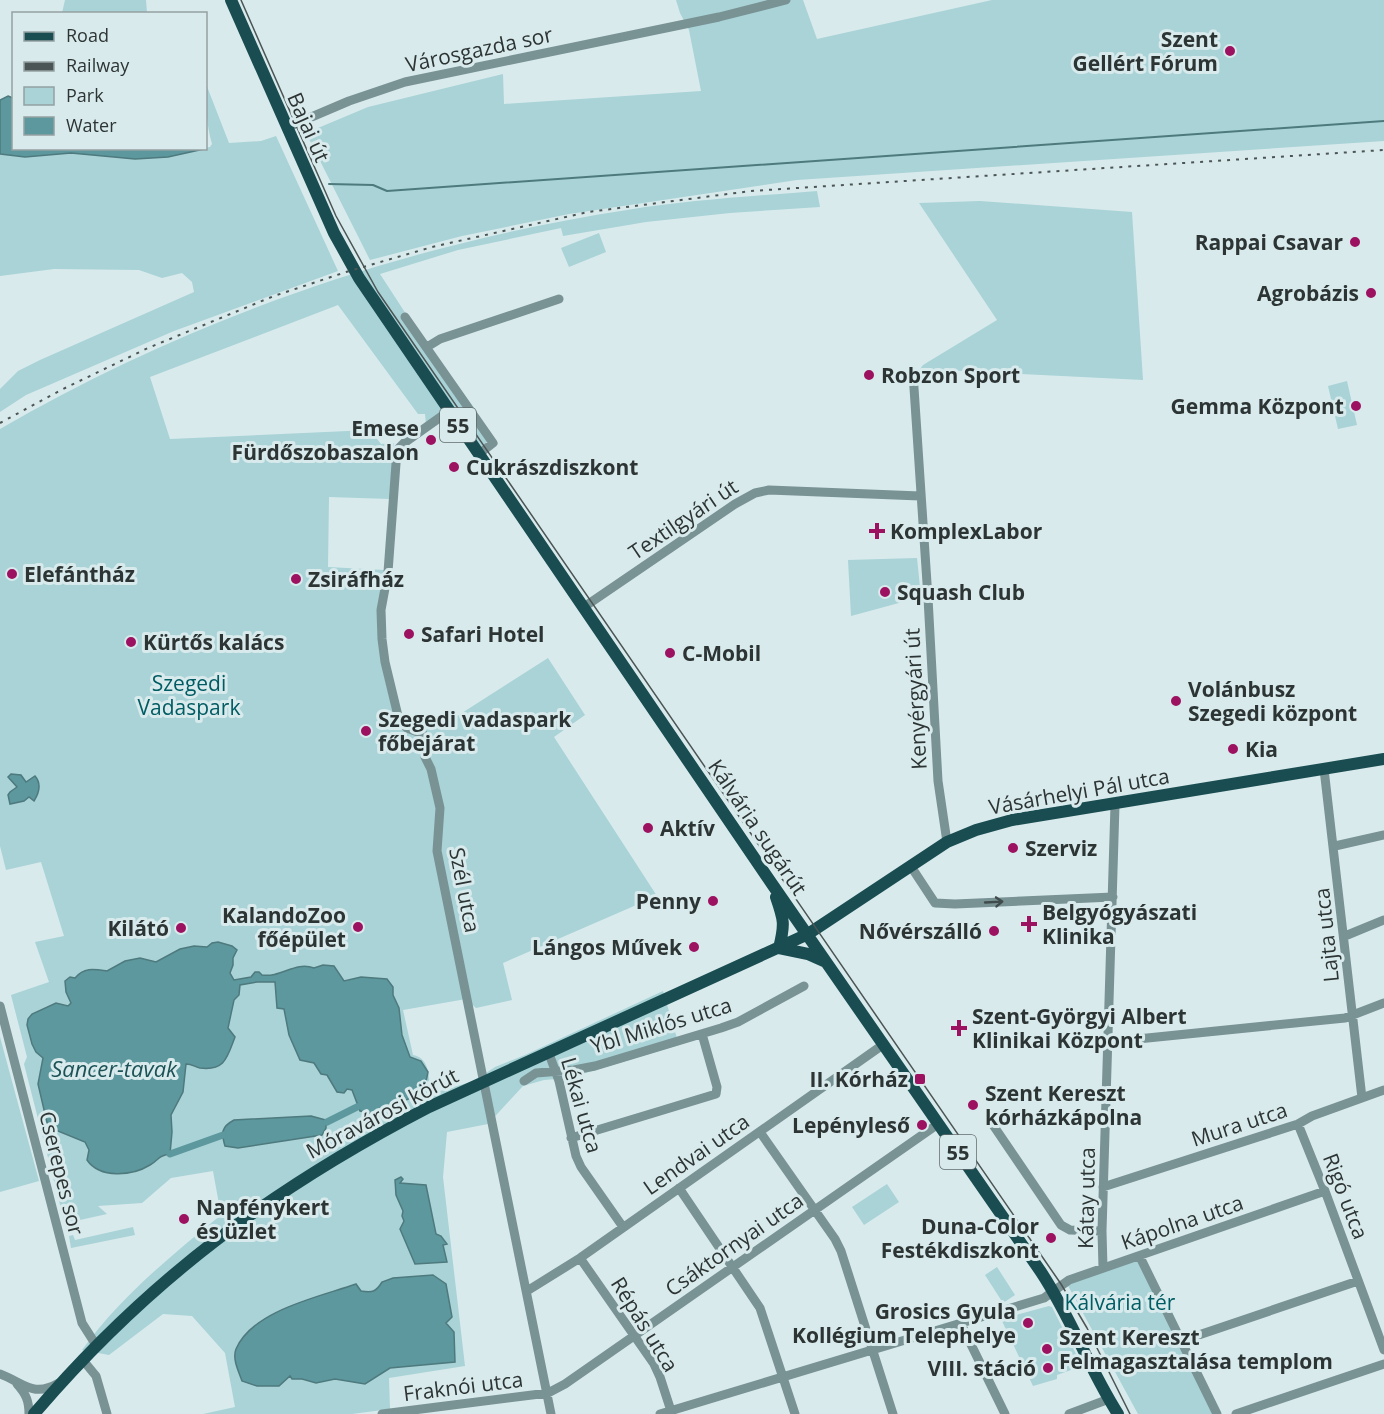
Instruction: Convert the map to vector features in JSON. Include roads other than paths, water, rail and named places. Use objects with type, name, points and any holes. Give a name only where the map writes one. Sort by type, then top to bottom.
[{"type":"main road","name":"Bajai út","points":[[231,0],[334,233],[353,270]]},
{"type":"main road","name":"Kálvária sugárút","points":[[353,270],[1053,1291],[1118,1414]]},
{"type":"main road","name":"Vásárhelyi Pál utca","points":[[808,934],[947,842],[998,824],[1384,759]]},
{"type":"main road","points":[[772,884],[783,917],[784,927],[779,948],[808,954],[829,964]]},
{"type":"main road","name":"Móravárosi körút","points":[[34,1414],[82,1359],[177,1270],[232,1226],[275,1196],[374,1135],[548,1051],[808,934]]},
{"type":"street","name":"Városgazda sor","points":[[288,127],[349,101],[405,82],[683,25],[786,0]]},
{"type":"street","points":[[427,347],[440,339],[560,299]]},
{"type":"street","points":[[405,317],[493,444],[479,454]]},
{"type":"street","name":"Kenyérgyári út","points":[[913,373],[938,782],[947,842]]},
{"type":"street","name":"Szél utca","points":[[449,411],[397,450],[388,572],[381,610],[382,639],[399,720],[407,728],[423,734],[427,740],[425,757],[432,769],[441,814],[437,839],[438,851],[549,1393],[551,1414]]},
{"type":"street","name":"Textilgyári út","points":[[584,607],[735,504],[758,492],[769,490],[921,496]]},
{"type":"street","name":"Lajta utca","points":[[1324,769],[1335,846],[1362,1098]]},
{"type":"street","name":"Kátay utca","points":[[1103,1268],[1103,1187],[1115,805]]},
{"type":"street","points":[[1335,846],[1384,835]]},
{"type":"street","points":[[910,865],[935,903],[1113,897]]},
{"type":"street","points":[[1345,936],[1384,920]]},
{"type":"street","name":"Ybl Miklós utca","points":[[524,1081],[536,1073],[595,1066],[738,1022],[804,986]]},
{"type":"street","points":[[1108,1042],[1352,1016],[1384,1003]]},
{"type":"street","name":"Cserepes sor","points":[[0,1006],[82,1323],[96,1345]]},
{"type":"street","points":[[571,1138],[716,1094],[717,1087],[702,1034]]},
{"type":"street","name":"Lendvai utca","points":[[527,1291],[580,1258],[884,1044]]},
{"type":"street","name":"Lékai utca","points":[[548,1051],[557,1072],[571,1138],[581,1167],[623,1227]]},
{"type":"street","name":"Mura utca","points":[[1103,1187],[1298,1124],[1312,1116],[1384,1090]]},
{"type":"street","points":[[991,1122],[1061,1225],[1070,1230],[1102,1232]]},
{"type":"street","name":"Csáktornyai utca","points":[[549,1393],[939,1124]]},
{"type":"street","name":"Rigó utca","points":[[1298,1124],[1384,1350]]},
{"type":"street","points":[[760,1132],[840,1251],[892,1414]]},
{"type":"street","points":[[679,1188],[734,1266],[760,1308],[795,1414]]},
{"type":"street","name":"Kápolna utca","points":[[660,1414],[1044,1298],[1069,1280],[1325,1191]]},
{"type":"street","points":[[1140,1257],[1216,1414]]},
{"type":"street","name":"Répás utca","points":[[580,1258],[660,1377],[672,1412]]},
{"type":"street","points":[[1181,1341],[1358,1281]]},
{"type":"street","points":[[962,1324],[1005,1414]]},
{"type":"street","points":[[82,1359],[96,1376],[108,1414]]},
{"type":"street","points":[[1236,1414],[1384,1364]]},
{"type":"street","points":[[0,1374],[32,1389],[40,1390],[63,1381]]},
{"type":"street","points":[[13,1380],[27,1396],[29,1414]]},
{"type":"street","name":"Fraknói utca","points":[[382,1414],[549,1393]]},
{"type":"street","points":[[1068,1414],[1109,1400]]},
{"type":"water","points":[[8,96],[12,98],[12,150],[200,150],[168,157],[135,159],[71,153],[25,157],[0,154],[0,100]]},
{"type":"water","points":[[11,774],[21,775],[26,782],[35,776],[39,789],[34,801],[29,797],[24,801],[10,804],[8,795],[17,787],[8,777]]},
{"type":"water","name":"Sancer-tavak","points":[[218,942],[237,950],[230,973],[234,980],[251,977],[255,972],[269,975],[294,968],[307,966],[314,968],[323,965],[334,966],[344,981],[361,977],[387,979],[393,987],[393,995],[399,1008],[402,1035],[410,1057],[421,1061],[428,1072],[424,1092],[375,1114],[360,1111],[352,1090],[347,1089],[344,1093],[337,1092],[327,1075],[321,1074],[314,1063],[300,1060],[289,1035],[284,1009],[277,1008],[275,982],[240,985],[228,1028],[235,1037],[224,1062],[208,1068],[186,1064],[183,1092],[171,1115],[170,1154],[134,1172],[117,1174],[100,1170],[87,1160],[89,1150],[85,1142],[48,1127],[38,1084],[43,1058],[32,1044],[27,1025],[28,1019],[32,1014],[56,1003],[68,1006],[71,1003],[66,992],[65,981],[70,977],[75,978],[86,970],[107,971],[125,961],[140,958],[156,962],[180,949],[194,946],[207,947]]},
{"type":"water","points":[[311,1116],[326,1120],[326,1128],[322,1135],[238,1148],[225,1146],[223,1131],[234,1120]]},
{"type":"water","points":[[401,1177],[403,1179],[400,1183],[426,1185],[436,1234],[441,1236],[447,1244],[443,1245],[447,1262],[415,1264],[400,1229],[404,1221],[403,1211],[396,1195],[395,1180]]},
{"type":"water","points":[[433,1275],[446,1284],[452,1317],[446,1323],[454,1332],[455,1362],[390,1368],[365,1384],[335,1379],[316,1383],[292,1379],[290,1376],[279,1386],[257,1386],[242,1381],[235,1361],[236,1349],[257,1324],[272,1315],[306,1300],[356,1284],[361,1291],[371,1292],[376,1290],[382,1282],[393,1278]]},
{"type":"waterway","points":[[329,184],[373,185],[387,191],[1384,121]]},
{"type":"waterway","points":[[327,1122],[357,1107]]},
{"type":"waterway","points":[[170,1154],[223,1135]]},
{"type":"tram line","points":[[241,0],[336,216],[378,292],[1061,1284],[1087,1328],[1130,1414]]},
{"type":"railway","points":[[0,423],[63,389],[148,348],[274,296],[432,247],[588,212],[751,191],[1384,150]]},
{"type":"place","name":"Szent Gellért Fórum","points":[[1230,51]]},
{"type":"place","name":"Rappai Csavar","points":[[1355,242]]},
{"type":"place","name":"Agrobázis","points":[[1371,293]]},
{"type":"place","name":"Robzon Sport","points":[[869,375]]},
{"type":"place","name":"Gemma Központ","points":[[1356,406]]},
{"type":"place","name":"Emese Fürdőszobaszalon","points":[[431,440]]},
{"type":"place","name":"Cukrászdiszkont","points":[[454,467]]},
{"type":"place","name":"KomplexLabor","points":[[877,531]]},
{"type":"place","name":"Elefántház","points":[[12,574]]},
{"type":"place","name":"Zsiráfház","points":[[296,579]]},
{"type":"place","name":"Squash Club","points":[[885,592]]},
{"type":"place","name":"Safari Hotel","points":[[409,634]]},
{"type":"place","name":"Kürtős kalács","points":[[131,642]]},
{"type":"place","name":"C-Mobil","points":[[670,653]]},
{"type":"place","name":"Volánbusz Szegedi központ","points":[[1176,701]]},
{"type":"place","name":"Szegedi vadaspark főbejárat","points":[[366,731]]},
{"type":"place","name":"Kia","points":[[1233,749]]},
{"type":"place","name":"Aktív","points":[[648,828]]},
{"type":"place","name":"Szerviz","points":[[1013,848]]},
{"type":"place","name":"Penny","points":[[713,901]]},
{"type":"place","name":"Belgyógyászati Klinika","points":[[1029,924]]},
{"type":"place","name":"KalandoZoo főépület","points":[[358,927]]},
{"type":"place","name":"Kilátó","points":[[181,928]]},
{"type":"place","name":"Nővérszálló","points":[[994,931]]},
{"type":"place","name":"Lángos Művek","points":[[694,947]]},
{"type":"place","name":"Szent-Györgyi Albert Klinikai Központ","points":[[959,1028]]},
{"type":"place","name":"II. Kórház","points":[[920,1079]]},
{"type":"place","name":"Szent Kereszt kórházkápolna","points":[[973,1105]]},
{"type":"place","name":"Lepényleső","points":[[922,1125]]},
{"type":"place","name":"Napfénykert és üzlet","points":[[184,1219]]},
{"type":"place","name":"Duna-Color Festékdiszkont","points":[[1051,1238]]},
{"type":"place","name":"Grosics Gyula Kollégium Telephelye","points":[[1028,1323]]},
{"type":"place","name":"Szent Kereszt Felmagasztalása templom","points":[[1047,1349]]},
{"type":"place","name":"VIII. stáció","points":[[1048,1368]]},
{"type":"park label","name":"Szegedi Vadaspark","points":[[189,695]]},
{"type":"park label","name":"Kálvária tér","points":[[1120,1302]]}]
